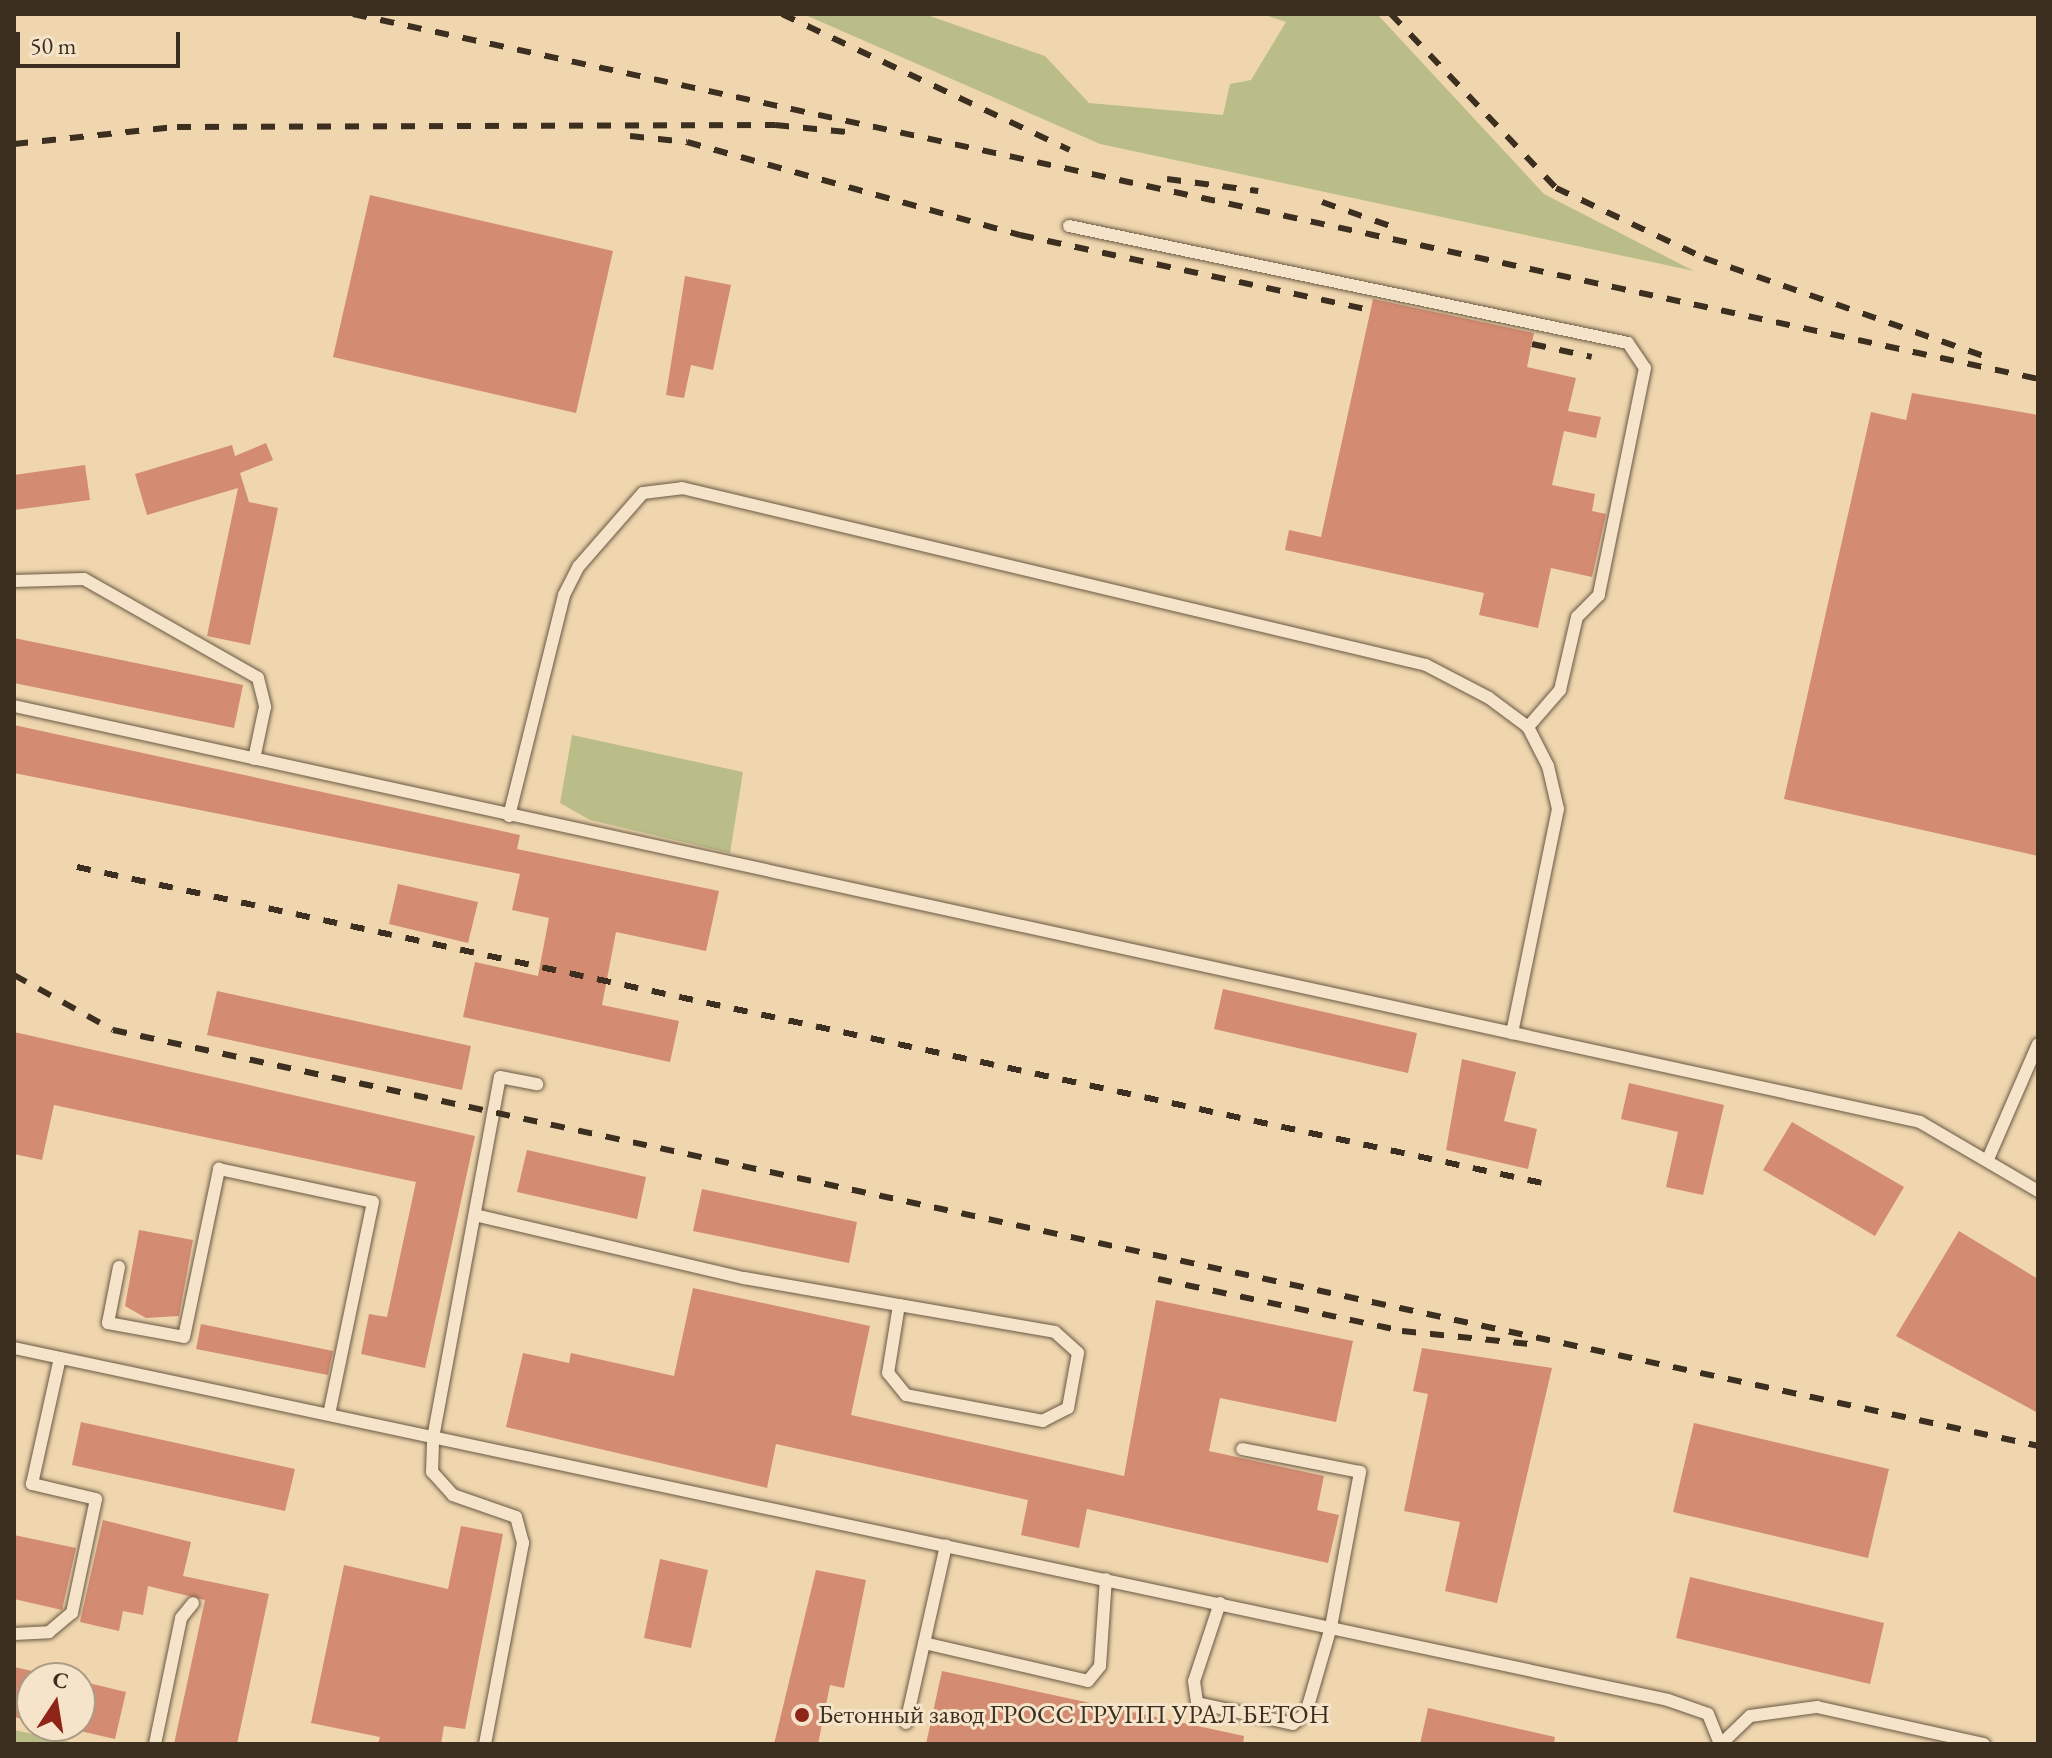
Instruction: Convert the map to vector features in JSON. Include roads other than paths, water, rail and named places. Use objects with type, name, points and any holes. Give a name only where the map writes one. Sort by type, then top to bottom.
[{"type":"lane","points":[[1069,226],[1628,343],[1645,368],[1599,595],[1577,617],[1560,690],[1528,727]]},
{"type":"lane","points":[[509,816],[574,575],[643,493],[682,488],[1426,665],[1528,727],[1548,766],[1558,809],[1512,1033]]},
{"type":"lane","points":[[14,581],[84,579],[258,678],[265,707],[254,759]]},
{"type":"lane","points":[[14,706],[1920,1122],[2038,1191]]},
{"type":"lane","points":[[1988,1159],[2038,1044]]},
{"type":"lane","points":[[485,1744],[523,1543],[516,1517],[453,1495],[432,1472],[433,1438],[479,1216],[500,1077],[537,1084]]},
{"type":"lane","points":[[119,1267],[108,1323],[184,1337],[219,1169],[373,1202],[329,1414]]},
{"type":"lane","points":[[479,1216],[899,1305],[1055,1332],[1078,1353],[1068,1408],[1043,1421],[906,1395],[888,1373],[899,1305]]},
{"type":"lane","points":[[14,1348],[1668,1700],[1708,1714],[1720,1744],[1750,1716],[1817,1707],[1984,1744]]},
{"type":"lane","points":[[14,1634],[49,1632],[72,1613],[96,1499],[32,1484],[60,1358]]},
{"type":"lane","points":[[1220,1603],[1194,1681],[1197,1703],[1293,1724],[1306,1713],[1331,1627],[1360,1472],[1242,1449]]},
{"type":"lane","points":[[906,1723],[946,1545]]},
{"type":"lane","points":[[924,1643],[1088,1681],[1100,1666],[1106,1579]]},
{"type":"lane","points":[[155,1744],[181,1618],[193,1603]]},
{"type":"railway","points":[[353,14],[2038,379]]},
{"type":"railway","points":[[782,14],[1070,150]]},
{"type":"railway","points":[[1391,14],[1556,188],[1704,258],[1989,358]]},
{"type":"railway","points":[[14,144],[177,127],[775,125],[857,133]]},
{"type":"railway","points":[[630,136],[687,142],[1020,235],[1371,310]]},
{"type":"railway","points":[[1167,179],[1258,191]]},
{"type":"railway","points":[[1322,202],[1390,226]]},
{"type":"railway","points":[[1532,344],[1592,357]]},
{"type":"railway","points":[[77,867],[1542,1183]]},
{"type":"railway","points":[[14,975],[113,1030],[2038,1446]]},
{"type":"railway","points":[[1158,1279],[1402,1331],[1529,1344]]},
{"type":"place","name":"Бетонный завод ГРОСС ГРУПП УРАЛ БЕТОН","points":[[802,1715]]}]
